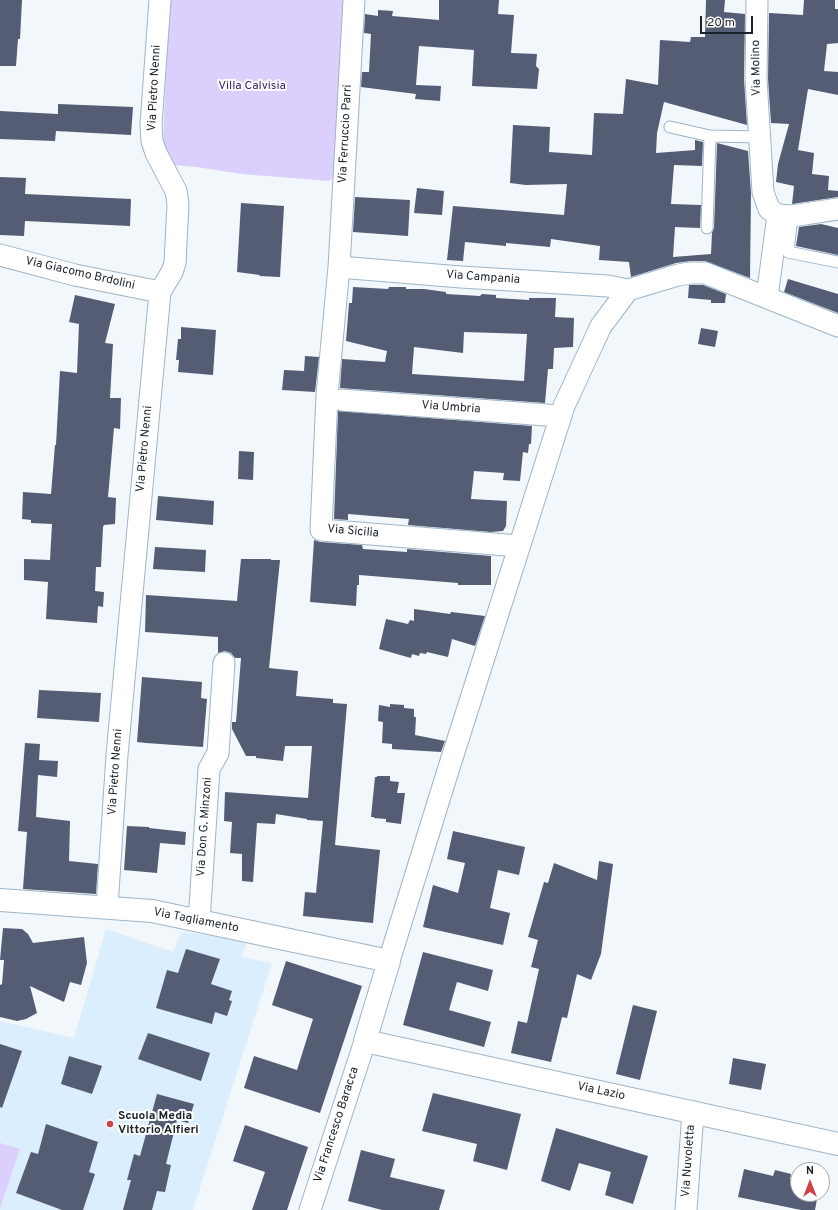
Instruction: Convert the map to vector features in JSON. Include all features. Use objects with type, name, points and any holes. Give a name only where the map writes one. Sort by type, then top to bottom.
[{"type":"main road","name":"Via Tagliamento","points":[[0,900],[152,911],[389,961]]},
{"type":"main road","points":[[364,1041],[389,961]]},
{"type":"main road","name":"Via Lazio","points":[[364,1041],[838,1144]]},
{"type":"street","name":"Via Pietro Nenni","points":[[107,907],[117,755],[160,292],[172,272],[175,262],[178,204],[176,191],[156,152],[152,141],[151,124],[160,0]]},
{"type":"street","name":"Via Ferruccio Parri","points":[[334,398],[339,267],[354,0]]},
{"type":"street","name":"Via Molino","points":[[757,0],[756,78],[763,192],[769,209],[785,216]]},
{"type":"street","points":[[767,297],[785,216],[838,209]]},
{"type":"street","name":"Via Giacomo Brdolini","points":[[0,255],[76,275],[160,292]]},
{"type":"street","name":"Via Campania","points":[[339,267],[461,277],[608,286],[628,290]]},
{"type":"street","points":[[389,961],[560,416],[601,326],[628,290],[678,275],[705,272],[838,326]]},
{"type":"street","name":"Via Umbria","points":[[334,398],[560,416]]},
{"type":"street","name":"Via Sicilia","points":[[334,398],[323,466],[321,530],[519,546]]},
{"type":"street","name":"Via Don G. Minzoni","points":[[198,921],[209,769],[218,753],[224,663]]},
{"type":"street","name":"Via Francesco Baracca","points":[[310,1210],[364,1041]]},
{"type":"street","name":"Via Nuvoletta","points":[[686,1210],[693,1112]]},
{"type":"lane","points":[[670,127],[710,136],[759,137]]},
{"type":"lane","points":[[708,228],[710,136]]},
{"type":"lane","points":[[785,216],[788,252],[838,262]]},
{"type":"shaded area","name":"Scuola Media Vittorio Alfieri","points":[[106,929],[173,952],[181,932],[247,940],[242,957],[272,963],[193,1210],[0,1210],[0,1021],[74,1038]]},
{"type":"green space","name":"Villa Calvisia","points":[[169,0],[344,0],[334,177],[329,181],[242,174],[173,165],[163,153]]},
{"type":"green space","points":[[0,1143],[20,1149],[0,1208]]},
{"type":"building","points":[[0,0],[22,0],[20,39],[18,39],[16,66],[0,66]]},
{"type":"building","points":[[439,0],[499,0],[498,14],[514,15],[511,53],[537,54],[536,66],[539,69],[537,89],[472,86],[474,50],[419,46],[416,85],[441,86],[440,101],[415,99],[416,94],[361,87],[362,72],[369,72],[371,34],[364,33],[365,14],[378,16],[378,10],[393,11],[392,16],[439,20]]},
{"type":"building","points":[[706,0],[725,0],[724,12],[745,14],[744,79],[747,125],[664,102],[657,133],[656,153],[695,150],[695,140],[703,142],[702,166],[674,165],[671,204],[701,205],[700,228],[675,227],[673,257],[711,254],[712,233],[714,228],[717,143],[748,151],[751,193],[750,278],[705,261],[676,263],[631,277],[629,262],[599,260],[600,246],[551,239],[550,247],[506,243],[506,246],[465,242],[463,261],[447,260],[453,206],[564,215],[567,184],[526,185],[510,183],[513,125],[550,127],[549,152],[592,155],[594,113],[623,114],[626,79],[658,85],[660,40],[690,42],[691,37],[705,37]]},
{"type":"building","points":[[804,0],[835,0],[835,9],[838,9],[838,43],[827,44],[824,71],[838,72],[838,95],[808,89],[798,150],[814,153],[812,174],[829,176],[828,190],[838,191],[838,197],[792,204],[794,186],[776,182],[778,164],[789,124],[771,123],[768,79],[769,13],[803,15]]},
{"type":"building","points":[[58,104],[133,107],[131,135],[56,131],[55,141],[0,139],[0,111],[58,114]]},
{"type":"building","points":[[0,177],[26,178],[25,194],[131,199],[130,226],[25,221],[24,236],[0,235]]},
{"type":"building","points":[[417,188],[444,191],[442,215],[414,213]]},
{"type":"building","points":[[355,197],[410,200],[408,236],[353,232]]},
{"type":"building","points":[[241,203],[284,206],[280,277],[259,276],[260,275],[237,272]]},
{"type":"building","points":[[821,224],[838,228],[838,255],[796,246],[799,227]]},
{"type":"building","points":[[788,279],[838,294],[838,313],[784,292]]},
{"type":"building","points":[[689,285],[703,285],[726,294],[725,303],[711,303],[711,300],[688,298]]},
{"type":"building","points":[[353,287],[388,289],[389,287],[406,287],[406,289],[424,289],[446,292],[446,294],[480,296],[482,294],[496,295],[496,298],[529,300],[529,298],[556,298],[555,317],[574,318],[573,347],[554,348],[553,369],[548,369],[545,403],[340,388],[342,359],[385,362],[387,351],[346,341],[349,303],[352,303]],"holes":[[[464,332],[527,334],[524,381],[412,374],[414,347],[463,353]]]},
{"type":"building","points":[[75,295],[115,304],[105,343],[113,344],[110,398],[121,398],[120,429],[114,428],[108,497],[116,498],[115,524],[104,525],[103,527],[101,567],[96,567],[95,591],[104,592],[103,607],[98,606],[97,623],[46,619],[48,582],[24,580],[24,559],[50,560],[52,524],[31,523],[31,520],[22,519],[23,492],[51,494],[56,445],[60,371],[77,373],[79,324],[69,322]]},
{"type":"building","points":[[181,327],[216,330],[213,375],[178,372],[179,360],[176,360],[178,339],[181,339]]},
{"type":"building","points":[[701,328],[718,331],[715,347],[698,344]]},
{"type":"building","points":[[305,356],[319,357],[315,392],[282,390],[284,370],[304,371]]},
{"type":"building","points":[[338,411],[532,426],[531,444],[529,444],[528,453],[523,452],[520,481],[503,480],[504,473],[474,471],[471,499],[507,501],[506,526],[503,531],[491,532],[408,525],[409,519],[348,514],[348,520],[334,519]]},
{"type":"building","points":[[239,451],[254,452],[253,480],[238,479]]},
{"type":"building","points":[[158,496],[214,501],[213,525],[156,520]]},
{"type":"building","points":[[314,540],[320,542],[362,545],[363,549],[407,552],[407,549],[491,556],[491,585],[458,585],[458,583],[359,575],[356,606],[310,602]]},
{"type":"building","points":[[155,547],[206,550],[205,572],[153,569]]},
{"type":"building","points":[[241,559],[280,560],[269,668],[298,671],[296,696],[333,699],[333,703],[347,704],[335,845],[380,850],[373,923],[303,916],[305,892],[316,893],[323,821],[307,820],[276,814],[275,824],[257,823],[253,882],[242,881],[242,854],[230,853],[232,822],[224,821],[225,792],[308,798],[312,746],[285,746],[283,761],[256,758],[256,756],[246,756],[232,729],[232,722],[236,722],[241,658],[235,658],[231,653],[225,651],[218,653],[218,637],[145,632],[146,595],[237,601]]},
{"type":"building","points":[[414,609],[450,614],[451,612],[485,616],[475,646],[452,639],[448,657],[427,652],[426,654],[420,653],[419,656],[412,654],[411,658],[379,649],[386,619],[408,624],[410,620],[414,621]]},
{"type":"building","points":[[142,677],[202,682],[201,698],[207,699],[203,747],[137,742]]},
{"type":"building","points":[[39,690],[101,693],[99,722],[37,718]]},
{"type":"building","points":[[390,704],[404,705],[404,708],[414,709],[414,717],[416,717],[415,735],[445,741],[441,752],[392,749],[392,744],[382,743],[383,722],[378,721],[379,705],[390,707]]},
{"type":"building","points":[[25,743],[40,744],[39,760],[58,761],[57,777],[38,775],[36,817],[70,821],[69,861],[98,864],[96,894],[23,889],[27,832],[18,831]]},
{"type":"building","points":[[390,776],[390,781],[399,782],[397,793],[405,793],[401,824],[386,822],[386,819],[371,817],[375,777]]},
{"type":"building","points":[[127,826],[149,827],[186,832],[185,845],[160,843],[157,873],[124,870]]},
{"type":"building","points":[[453,831],[525,847],[519,875],[498,870],[490,908],[510,913],[503,945],[423,927],[433,885],[458,893],[465,863],[447,859]]},
{"type":"building","points":[[599,861],[613,864],[601,954],[591,980],[577,974],[567,1018],[562,1017],[551,1062],[511,1053],[518,1021],[527,1023],[539,969],[531,967],[538,940],[528,937],[544,882],[548,883],[554,863],[597,880]]},
{"type":"building","points":[[3,928],[22,929],[28,934],[33,943],[84,937],[87,963],[81,985],[70,982],[64,1002],[30,986],[37,1013],[26,1019],[17,1021],[0,1017],[0,985],[2,984],[4,960],[0,960]]},
{"type":"building","points":[[186,949],[220,959],[211,984],[232,991],[229,1000],[232,1001],[227,1016],[215,1012],[212,1024],[156,1008],[167,970],[178,973]]},
{"type":"building","points":[[423,952],[493,970],[488,991],[457,982],[449,1010],[491,1022],[484,1047],[403,1025]]},
{"type":"building","points":[[286,961],[362,986],[320,1113],[244,1088],[254,1056],[297,1070],[313,1019],[272,1005]]},
{"type":"building","points":[[633,1005],[657,1011],[640,1080],[616,1074]]},
{"type":"building","points":[[148,1033],[210,1053],[201,1081],[138,1059]]},
{"type":"building","points":[[0,1044],[22,1051],[2,1108],[0,1107]]},
{"type":"building","points":[[69,1056],[102,1066],[92,1094],[61,1084]]},
{"type":"building","points":[[733,1058],[766,1064],[761,1090],[729,1084]]},
{"type":"building","points":[[433,1093],[521,1114],[507,1170],[473,1161],[477,1144],[422,1131]]},
{"type":"building","points":[[157,1094],[194,1104],[188,1123],[177,1120],[166,1164],[171,1165],[165,1192],[157,1191],[152,1210],[123,1210],[131,1180],[127,1180],[134,1154],[140,1156]]},
{"type":"building","points":[[46,1124],[98,1142],[89,1172],[95,1174],[83,1210],[62,1210],[16,1193],[31,1152],[38,1154]]},
{"type":"building","points":[[245,1125],[308,1147],[287,1210],[252,1210],[265,1172],[233,1161]]},
{"type":"building","points":[[556,1128],[648,1156],[633,1204],[605,1195],[611,1172],[579,1163],[570,1191],[541,1181]]},
{"type":"building","points":[[361,1150],[395,1159],[390,1177],[445,1190],[439,1210],[382,1210],[348,1201]]},
{"type":"building","points":[[744,1169],[773,1176],[775,1170],[790,1174],[790,1202],[816,1202],[815,1210],[801,1210],[738,1197]]},
{"type":"place","name":"Scuola Media Vittorio Alfieri","points":[[110,1124]]}]
